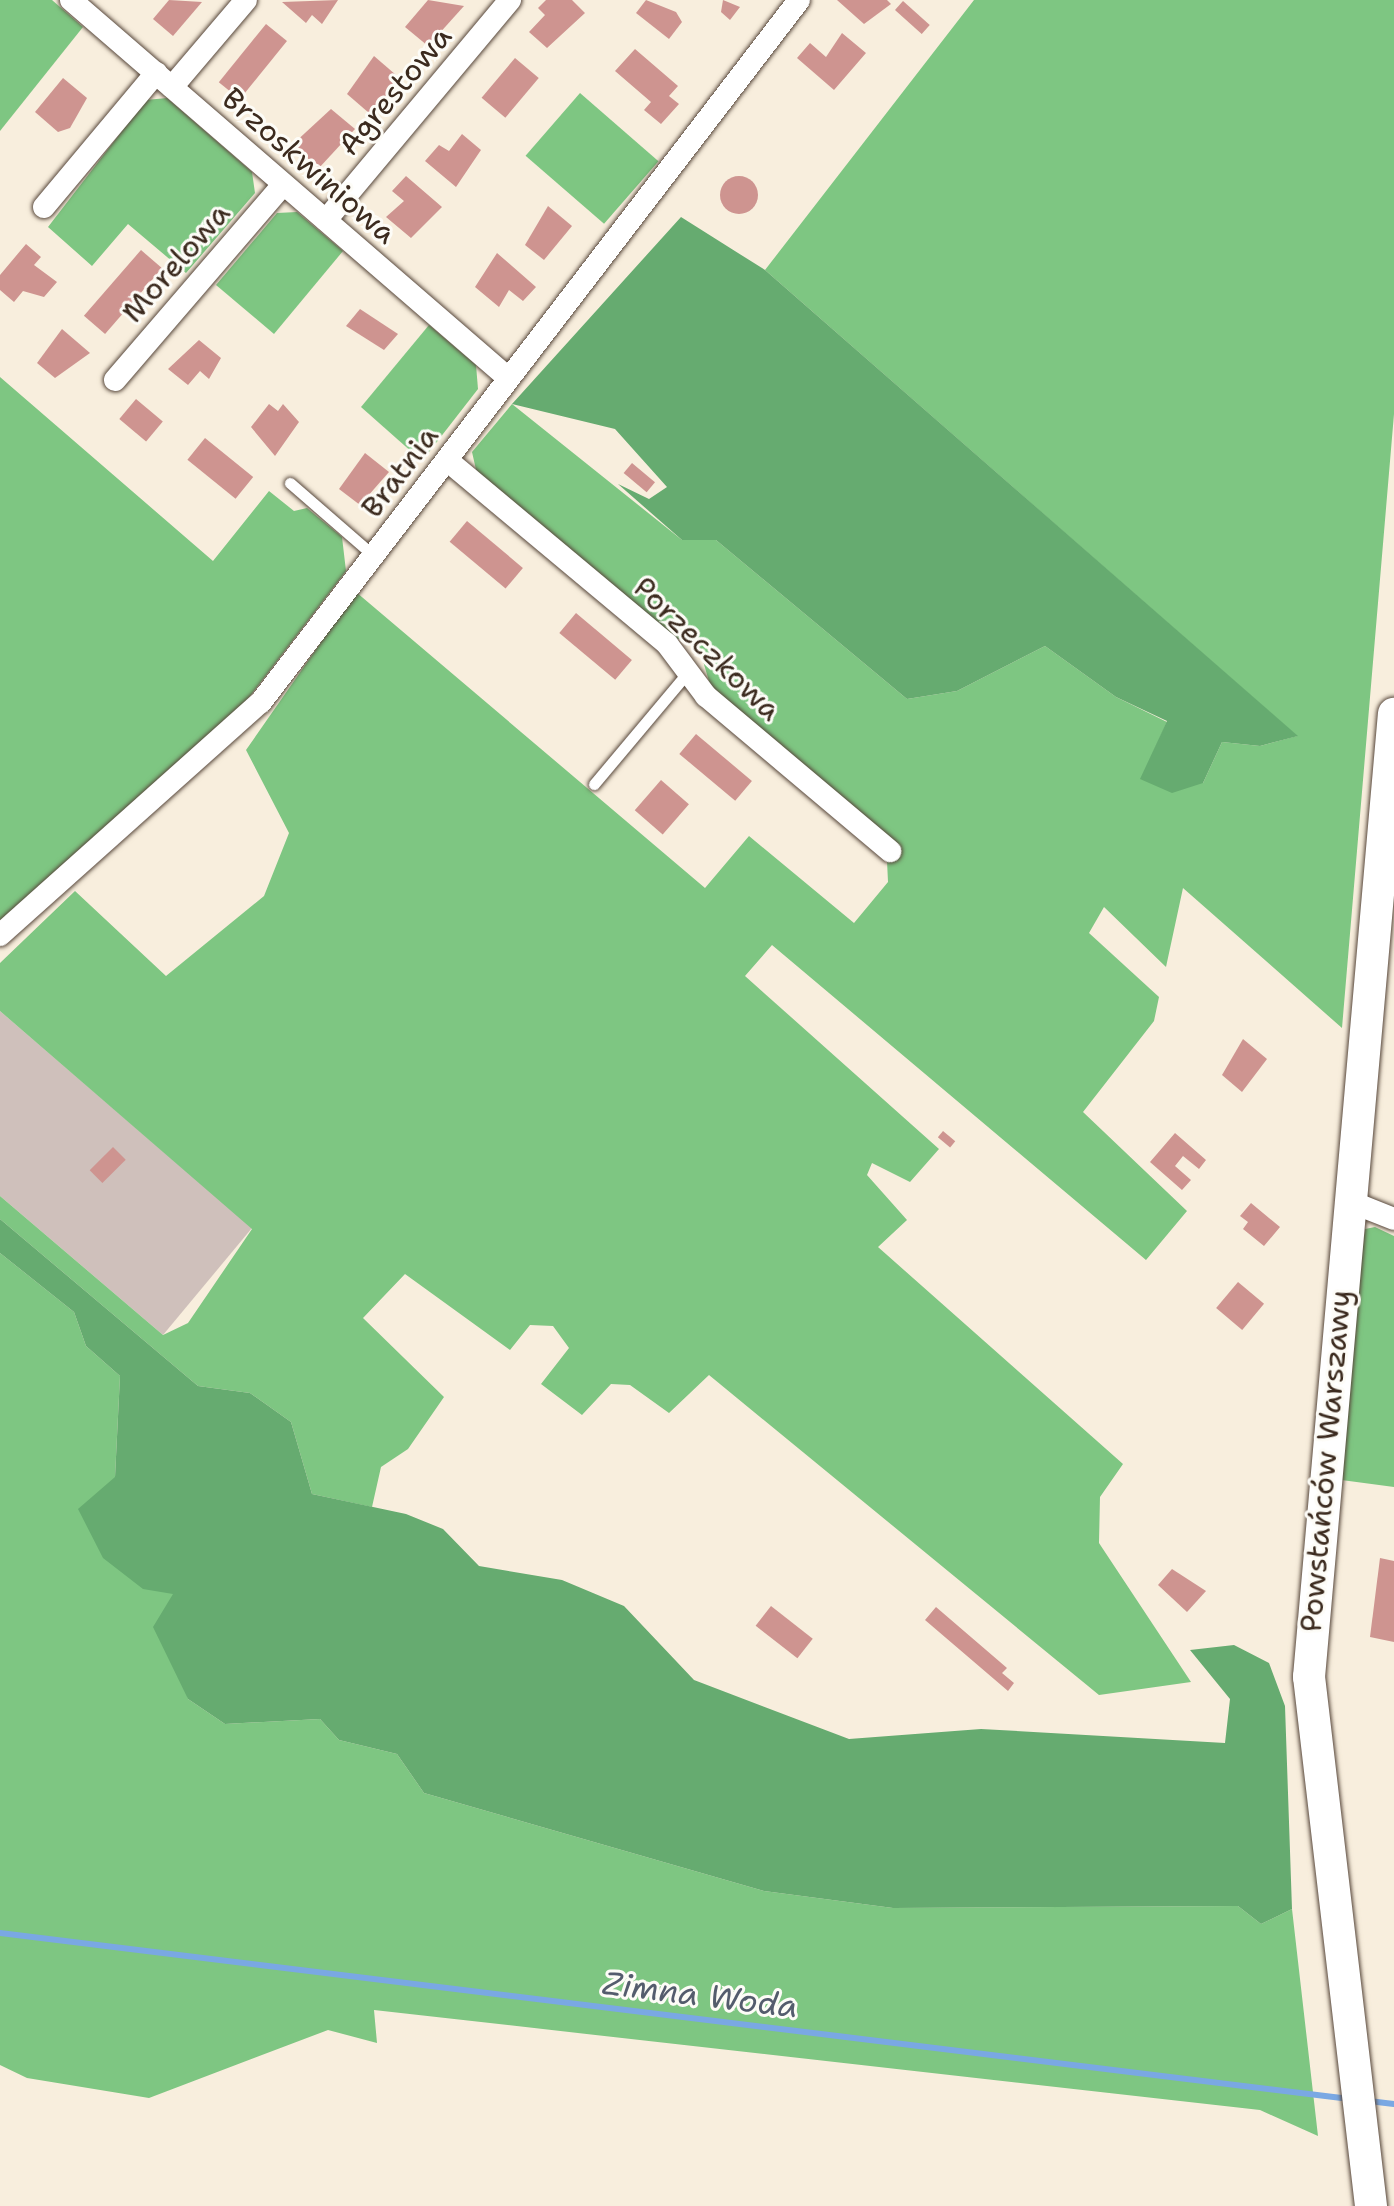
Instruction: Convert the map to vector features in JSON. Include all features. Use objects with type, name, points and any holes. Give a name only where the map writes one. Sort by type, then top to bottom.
[{"type":"street","name":"Brzoskwiniowa","points":[[71,0],[507,377]]},
{"type":"street","points":[[44,207],[164,80],[246,0]]},
{"type":"street","name":"Agrestowa","points":[[326,220],[510,0]]},
{"type":"street","name":"Bratnia","points":[[0,935],[261,702],[507,377],[799,0]]},
{"type":"street","name":"Morelowa","points":[[115,380],[283,185]]},
{"type":"street","name":"Porzeczkowa","points":[[447,460],[667,644],[706,696],[890,851]]},
{"type":"street","name":"Powstańców Warszawy","points":[[1371,2206],[1353,2076],[1309,1677],[1349,1201],[1386,876],[1394,714]]},
{"type":"street","points":[[1349,1201],[1394,1219]]},
{"type":"lane","points":[[290,483],[374,556]]},
{"type":"lane","points":[[594,784],[688,672]]},
{"type":"shaded area","points":[[0,1011],[252,1228],[163,1335],[0,1196]]},
{"type":"green space","points":[[0,0],[52,0],[83,27],[0,131]]},
{"type":"green space","points":[[974,0],[1394,0],[1394,414],[1342,1028],[1183,888],[1166,967],[1104,907],[1089,933],[1159,997],[1154,1021],[1083,1112],[1187,1211],[1146,1260],[772,945],[745,976],[939,1149],[910,1182],[872,1163],[867,1175],[907,1220],[878,1247],[1123,1464],[1100,1497],[1099,1543],[1191,1682],[1099,1695],[709,1375],[669,1413],[630,1385],[611,1384],[582,1415],[541,1384],[569,1348],[553,1326],[530,1325],[510,1350],[405,1274],[363,1318],[444,1397],[408,1449],[381,1467],[372,1507],[312,1494],[291,1422],[250,1393],[198,1386],[0,1219],[0,1196],[163,1335],[188,1323],[252,1229],[0,1011],[0,963],[75,891],[166,976],[264,896],[289,833],[246,750],[356,592],[705,888],[749,836],[854,923],[888,882],[887,861],[712,691],[696,638],[675,639],[477,474],[472,452],[512,404],[682,540],[716,540],[907,699],[957,691],[1045,646],[1116,697],[1167,722],[1141,779],[1203,783],[1222,742],[1260,746],[1297,736],[765,270]]},
{"type":"green space","points":[[580,93],[658,161],[604,224],[526,156]]},
{"type":"green space","points":[[167,98],[252,172],[255,193],[186,273],[128,224],[92,266],[48,227],[146,100]]},
{"type":"green space","points":[[297,212],[343,251],[274,334],[216,285],[277,213]]},
{"type":"green space","points":[[681,217],[765,270],[1298,736],[1260,746],[1222,742],[1203,783],[1172,793],[1140,779],[1167,721],[1116,697],[1045,646],[957,691],[907,699],[716,540],[682,540],[618,484],[649,499],[667,487],[615,429],[512,404]]},
{"type":"green space","points":[[429,325],[476,365],[478,389],[422,461],[361,407]]},
{"type":"green space","points":[[0,377],[213,561],[269,491],[294,511],[307,508],[342,537],[346,571],[247,700],[0,923]]},
{"type":"green space","points":[[0,1219],[198,1386],[250,1393],[291,1422],[312,1494],[406,1514],[443,1529],[479,1566],[562,1580],[624,1606],[694,1680],[849,1739],[981,1729],[1225,1743],[1230,1699],[1190,1650],[1234,1645],[1269,1663],[1285,1706],[1292,1909],[1261,1924],[1238,1906],[893,1908],[764,1891],[424,1793],[397,1754],[339,1740],[320,1719],[225,1724],[188,1699],[153,1627],[173,1594],[143,1589],[103,1558],[78,1509],[115,1477],[120,1376],[86,1346],[74,1312],[0,1253]]},
{"type":"green space","points":[[1375,1227],[1394,1236],[1394,1487],[1334,1479],[1365,1229]]},
{"type":"green space","points":[[0,1253],[74,1312],[86,1346],[120,1376],[115,1477],[174,1594],[188,1699],[225,1724],[320,1719],[339,1740],[397,1754],[424,1793],[764,1891],[893,1908],[1238,1906],[1261,1924],[1292,1909],[1318,2136],[1260,2110],[374,2010],[377,2043],[328,2030],[149,2098],[27,2078],[0,2065]]},
{"type":"building","points":[[169,0],[202,2],[173,36],[153,19]]},
{"type":"building","points":[[338,0],[322,24],[312,15],[306,23],[282,2]]},
{"type":"building","points":[[428,0],[464,6],[428,46],[405,27]]},
{"type":"building","points":[[546,0],[572,0],[585,13],[547,48],[529,32],[545,15],[538,8]]},
{"type":"building","points":[[646,0],[676,12],[682,22],[669,39],[636,13]]},
{"type":"building","points":[[723,0],[740,7],[730,20],[721,12]]},
{"type":"building","points":[[837,0],[887,0],[891,4],[864,24]]},
{"type":"building","points":[[903,1],[930,25],[922,34],[895,10]]},
{"type":"building","points":[[266,24],[287,41],[240,99],[219,82]]},
{"type":"building","points":[[842,33],[866,53],[834,90],[797,58],[810,43],[826,57]]},
{"type":"building","points":[[635,49],[678,86],[669,96],[679,104],[661,124],[644,110],[651,102],[615,71]]},
{"type":"building","points":[[374,56],[403,81],[369,113],[347,94]]},
{"type":"building","points":[[515,58],[539,78],[505,118],[482,98]]},
{"type":"building","points":[[63,78],[87,98],[70,128],[58,132],[35,112]]},
{"type":"building","points":[[331,109],[355,129],[319,168],[292,145]]},
{"type":"building","points":[[462,134],[481,150],[456,187],[425,161],[439,145],[449,151]]},
{"type":"building","points":[[406,176],[442,207],[411,238],[386,217],[404,201],[392,191]]},
{"type":"building","points":[[739,176],[752,182],[758,195],[752,208],[739,214],[726,208],[720,195],[726,182]]},
{"type":"building","points":[[548,206],[572,226],[544,260],[525,245]]},
{"type":"building","points":[[26,244],[41,257],[34,265],[57,282],[44,297],[23,291],[14,302],[0,290],[0,275]]},
{"type":"building","points":[[141,250],[162,268],[105,334],[84,316]]},
{"type":"building","points":[[497,253],[536,287],[523,301],[509,290],[499,307],[475,287]]},
{"type":"building","points":[[360,309],[398,334],[384,350],[346,326]]},
{"type":"building","points":[[62,329],[90,353],[55,378],[37,363]]},
{"type":"building","points":[[199,340],[221,358],[209,379],[200,371],[188,385],[168,369]]},
{"type":"building","points":[[136,399],[163,421],[146,441],[119,419]]},
{"type":"building","points":[[269,404],[278,411],[283,404],[299,422],[275,456],[251,427]]},
{"type":"building","points":[[205,438],[253,477],[236,499],[187,460]]},
{"type":"building","points":[[365,453],[389,472],[360,505],[339,489]]},
{"type":"building","points":[[632,463],[655,482],[647,492],[624,473]]},
{"type":"building","points":[[467,521],[523,568],[506,589],[450,542]]},
{"type":"building","points":[[576,613],[632,660],[615,680],[559,633]]},
{"type":"building","points":[[696,734],[752,781],[735,801],[679,754]]},
{"type":"building","points":[[661,780],[689,804],[663,834],[635,810]]},
{"type":"building","points":[[1243,1039],[1267,1059],[1242,1092],[1222,1075]]},
{"type":"building","points":[[943,1131],[955,1141],[950,1147],[938,1137]]},
{"type":"building","points":[[1175,1133],[1206,1160],[1199,1169],[1183,1156],[1175,1166],[1191,1180],[1182,1190],[1150,1162]]},
{"type":"building","points":[[113,1147],[126,1160],[102,1183],[90,1170]]},
{"type":"building","points":[[1251,1203],[1280,1227],[1264,1246],[1243,1229],[1248,1222],[1240,1216]]},
{"type":"building","points":[[1238,1282],[1264,1304],[1242,1330],[1216,1308]]},
{"type":"building","points":[[1380,1558],[1394,1561],[1394,1642],[1370,1637]]},
{"type":"building","points":[[1172,1569],[1206,1591],[1187,1612],[1158,1585]]},
{"type":"building","points":[[771,1606],[813,1639],[797,1658],[756,1626]]},
{"type":"building","points":[[936,1607],[1007,1668],[1002,1673],[1014,1683],[1008,1691],[925,1620]]},
{"type":"waterway","name":"Zimna Woda","points":[[0,1933],[1350,2099]]},
{"type":"waterway","name":"Zimna Woda","points":[[1369,2101],[1394,2104]]}]
